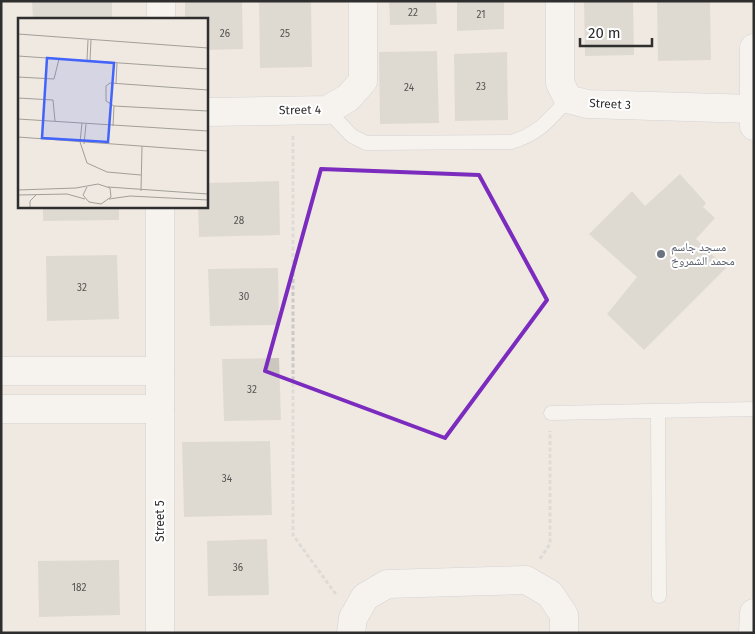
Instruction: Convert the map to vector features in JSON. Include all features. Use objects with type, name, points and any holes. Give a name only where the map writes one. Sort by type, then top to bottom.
[{"type":"street","points":[[161,1],[161,18]]},
{"type":"street","name":"Street 4","points":[[208,112],[327,110],[348,98],[363,81],[363,1]]},
{"type":"street","points":[[560,1],[560,83],[568,99]]},
{"type":"street","points":[[753,118],[754,48]]},
{"type":"street","name":"Street 3","points":[[568,99],[587,104],[753,118]]},
{"type":"street","name":"Street 5","points":[[160,208],[160,633]]},
{"type":"street","points":[[1,371],[160,371]]},
{"type":"street","points":[[1,409],[160,409]]},
{"type":"street","points":[[352,626],[365,597],[387,584],[526,580],[550,594],[564,615],[564,633]]},
{"type":"street","points":[[753,633],[754,613]]},
{"type":"lane","points":[[327,110],[352,136],[366,143],[511,142],[528,137],[539,130],[568,99]]},
{"type":"lane","points":[[551,413],[754,409]]},
{"type":"lane","points":[[658,412],[660,596]]},
{"type":"path","points":[[293,110],[293,535],[352,626]]},
{"type":"path","points":[[526,580],[550,544],[551,413]]},
{"type":"highlighted area","points":[[321,169],[479,175],[547,300],[445,438],[265,371]]},
{"type":"building","points":[[32,1],[112,1],[112,18],[33,18]]},
{"type":"building","points":[[185,1],[242,1],[243,49],[208,50],[208,18],[185,18]]},
{"type":"building","points":[[259,1],[311,1],[312,67],[260,68]]},
{"type":"building","points":[[389,1],[436,1],[437,24],[390,25]]},
{"type":"building","points":[[457,1],[504,1],[504,29],[457,31]]},
{"type":"building","points":[[584,1],[633,1],[634,55],[585,56]]},
{"type":"building","points":[[657,1],[710,1],[711,60],[658,61]]},
{"type":"building","points":[[437,51],[439,123],[380,124],[379,52]]},
{"type":"building","points":[[507,52],[508,120],[455,121],[454,54]]},
{"type":"building","name":"مسجد جاسم محمد الشمروخ","points":[[680,174],[706,203],[703,207],[715,218],[696,239],[726,268],[644,350],[607,314],[637,277],[589,234],[632,191],[645,206]]},
{"type":"building","points":[[279,181],[280,235],[199,237],[198,208],[208,208],[208,183]]},
{"type":"building","points":[[43,208],[119,208],[119,220],[43,221]]},
{"type":"building","points":[[117,255],[119,319],[47,321],[46,256]]},
{"type":"building","points":[[278,268],[279,325],[210,326],[208,269]]},
{"type":"building","points":[[279,358],[281,420],[224,421],[222,359]]},
{"type":"building","points":[[270,441],[272,515],[184,517],[182,442]]},
{"type":"building","points":[[267,539],[269,595],[208,596],[207,541]]},
{"type":"building","points":[[119,560],[120,615],[39,617],[38,561]]},
{"type":"place","name":"مسجد جاسم محمد الشمروخ","points":[[661,254]]}]
